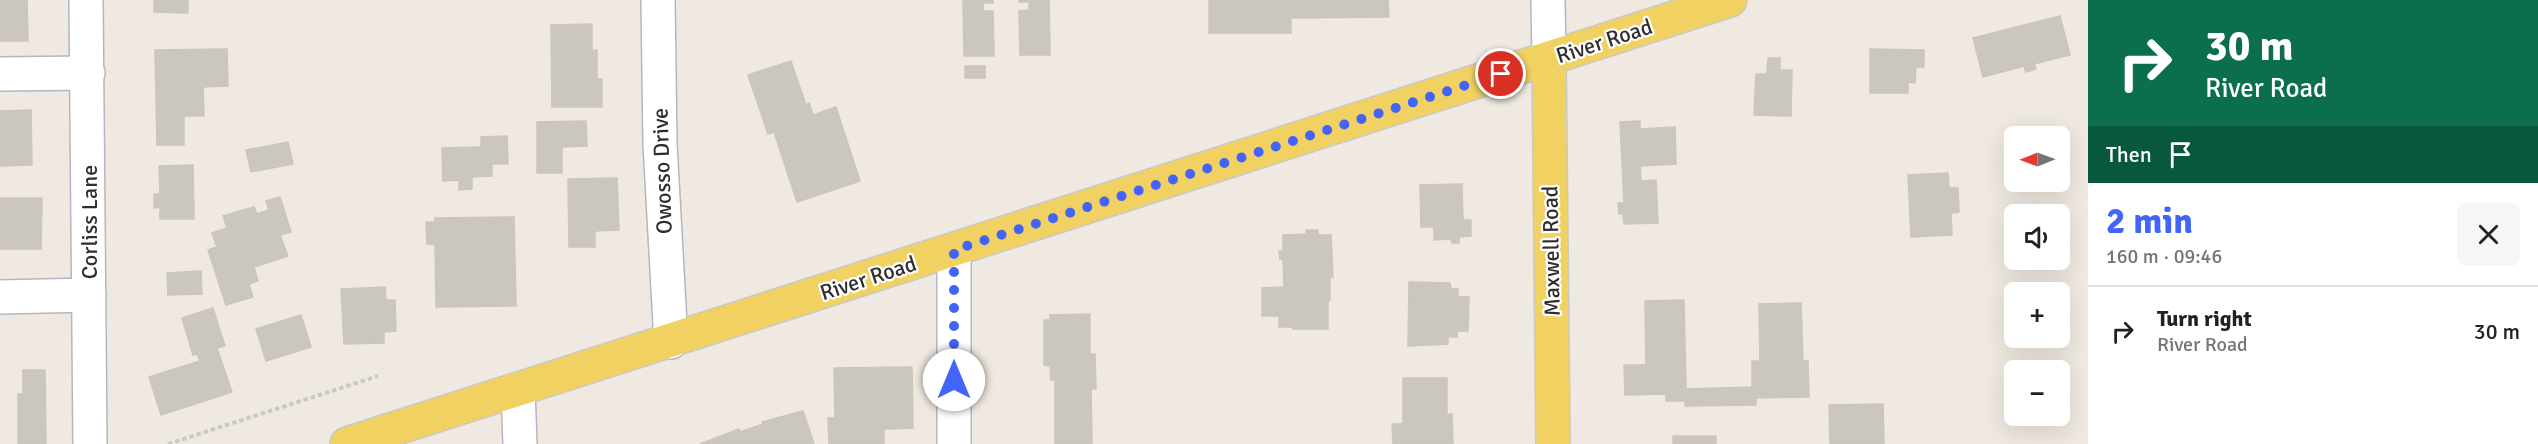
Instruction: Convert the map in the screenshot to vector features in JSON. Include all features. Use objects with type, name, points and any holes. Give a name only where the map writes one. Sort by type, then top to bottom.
[{"type":"main road","name":"River Road","points":[[347,444],[672,342],[1730,0]]},
{"type":"main road","name":"Maxwell Road","points":[[1549,58],[1553,444]]},
{"type":"street","name":"Corliss Lane","points":[[87,0],[90,444]]},
{"type":"street","name":"Owosso Drive","points":[[658,0],[660,144],[672,342]]},
{"type":"street","points":[[1548,0],[1549,58]]},
{"type":"street","points":[[0,74],[88,73]]},
{"type":"street","points":[[954,250],[954,444]]},
{"type":"street","points":[[0,297],[89,294]]},
{"type":"street","points":[[518,390],[520,444]]},
{"type":"path","points":[[168,444],[378,376]]},
{"type":"building","points":[[0,0],[27,0],[28,41],[0,41]]},
{"type":"building","points":[[154,0],[188,0],[188,13],[154,12]]},
{"type":"building","points":[[963,0],[993,0],[993,3],[983,3],[983,11],[993,11],[994,56],[964,56]]},
{"type":"building","points":[[1019,0],[1049,0],[1050,55],[1020,55],[1019,11],[1029,10],[1029,2],[1019,2]]},
{"type":"building","points":[[1209,0],[1388,0],[1389,17],[1291,18],[1291,33],[1209,33]]},
{"type":"building","points":[[2060,16],[2070,55],[2034,64],[2036,69],[2026,72],[2024,66],[1983,77],[1973,38]]},
{"type":"building","points":[[592,24],[592,51],[597,50],[597,79],[602,79],[602,107],[552,107],[551,25]]},
{"type":"building","points":[[227,49],[228,86],[203,87],[204,116],[184,116],[184,145],[157,145],[155,50]]},
{"type":"building","points":[[1870,49],[1924,50],[1924,67],[1916,67],[1915,83],[1908,82],[1908,93],[1870,93]]},
{"type":"building","points":[[1768,58],[1780,58],[1780,70],[1792,70],[1791,116],[1754,115],[1756,74],[1767,74]]},
{"type":"building","points":[[791,61],[806,105],[809,103],[813,115],[836,107],[860,181],[797,202],[774,132],[768,134],[748,75]]},
{"type":"building","points":[[965,66],[985,66],[985,78],[965,78]]},
{"type":"building","points":[[31,110],[32,165],[0,166],[0,111]]},
{"type":"building","points":[[586,121],[587,146],[562,147],[562,173],[537,173],[537,122]]},
{"type":"building","points":[[1640,121],[1640,129],[1675,127],[1676,164],[1640,166],[1641,181],[1656,180],[1658,223],[1624,224],[1623,214],[1619,214],[1618,203],[1624,203],[1620,122]]},
{"type":"building","points":[[507,136],[508,164],[492,164],[492,176],[472,177],[472,189],[459,190],[459,180],[443,181],[442,148],[481,147],[481,137]]},
{"type":"building","points":[[288,142],[293,164],[251,172],[246,150]]},
{"type":"building","points":[[193,165],[194,219],[160,219],[160,207],[154,208],[154,194],[160,194],[159,166]]},
{"type":"building","points":[[1948,173],[1949,188],[1958,188],[1959,212],[1951,213],[1952,235],[1911,237],[1908,175]]},
{"type":"building","points":[[617,178],[619,230],[595,231],[595,247],[569,247],[568,179]]},
{"type":"building","points":[[1462,184],[1463,220],[1471,220],[1471,236],[1459,237],[1459,243],[1452,243],[1451,239],[1434,240],[1434,227],[1421,227],[1420,185]]},
{"type":"building","points":[[280,197],[291,232],[280,235],[288,256],[254,267],[258,281],[249,284],[253,297],[226,305],[208,250],[217,247],[212,233],[227,228],[223,216],[254,207],[257,214],[269,210],[266,201]]},
{"type":"building","points":[[0,198],[42,198],[41,249],[0,249]]},
{"type":"building","points":[[514,217],[516,306],[436,307],[435,244],[427,244],[426,222],[435,222],[435,218]]},
{"type":"building","points":[[1306,230],[1318,230],[1318,235],[1331,235],[1333,277],[1330,277],[1328,329],[1279,327],[1279,316],[1262,316],[1262,288],[1284,287],[1283,259],[1280,259],[1279,251],[1283,251],[1283,235],[1306,234]]},
{"type":"building","points":[[201,271],[202,294],[168,295],[167,273]]},
{"type":"building","points":[[1409,282],[1450,283],[1451,289],[1458,289],[1458,297],[1469,297],[1468,331],[1457,331],[1457,337],[1448,337],[1448,344],[1408,346]]},
{"type":"building","points":[[385,287],[386,300],[395,300],[396,331],[384,332],[384,343],[344,344],[341,289]]},
{"type":"building","points":[[1684,300],[1686,389],[1752,387],[1752,361],[1760,361],[1759,304],[1801,303],[1803,361],[1808,361],[1809,397],[1756,398],[1756,405],[1685,406],[1685,401],[1666,401],[1666,394],[1625,395],[1624,365],[1646,365],[1645,301]]},
{"type":"building","points":[[213,308],[225,346],[217,348],[232,392],[161,415],[149,377],[200,361],[197,354],[193,355],[182,318]]},
{"type":"building","points":[[1090,314],[1090,354],[1095,354],[1096,389],[1091,389],[1092,444],[1055,444],[1055,380],[1051,380],[1050,366],[1044,365],[1044,320],[1050,320],[1050,315]]},
{"type":"building","points":[[301,315],[311,347],[266,361],[256,329]]},
{"type":"building","points":[[912,367],[913,428],[884,429],[884,444],[829,444],[828,418],[835,418],[834,368]]},
{"type":"building","points":[[23,370],[45,370],[46,444],[18,444],[18,394],[23,394]]},
{"type":"building","points":[[1403,378],[1447,378],[1447,415],[1452,414],[1453,444],[1393,444],[1392,424],[1403,424]]},
{"type":"building","points":[[1883,404],[1884,444],[1830,444],[1829,405]]},
{"type":"building","points":[[803,411],[814,444],[700,444],[739,429],[740,432],[763,424],[762,422]]},
{"type":"building","points":[[1673,436],[1716,436],[1716,444],[1673,444]]},
{"type":"route","points":[[954,380],[954,250],[1501,74]]}]
